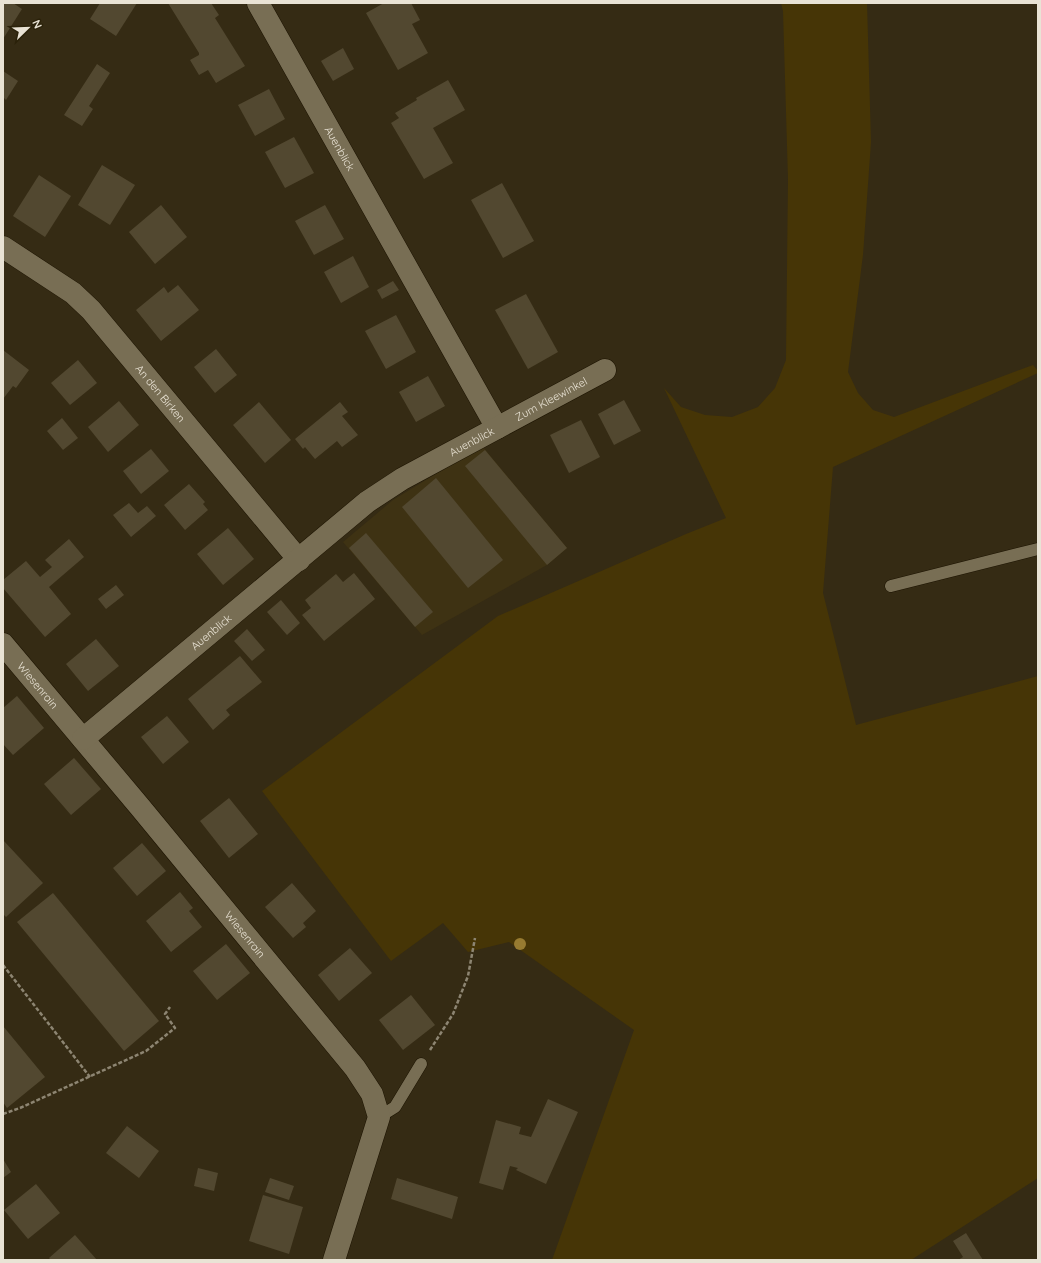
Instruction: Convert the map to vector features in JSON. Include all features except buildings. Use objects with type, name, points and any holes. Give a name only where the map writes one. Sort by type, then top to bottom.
[{"type":"street","name":"Auenblick","points":[[83,739],[373,499],[402,479],[497,428],[258,3]]},
{"type":"street","name":"An den Birken","points":[[3,247],[73,293],[91,310],[299,560]]},
{"type":"street","name":"Zum Kleewinkel","points":[[497,428],[605,370]]},
{"type":"street","name":"Wiesenrain","points":[[3,644],[355,1068],[372,1094],[379,1117]]},
{"type":"street","points":[[334,1260],[379,1117]]},
{"type":"lane","points":[[891,586],[1038,549]]},
{"type":"lane","points":[[379,1117],[395,1107],[422,1064]]},
{"type":"path","points":[[422,1064],[453,1014],[468,976],[475,938]]},
{"type":"path","points":[[3,965],[90,1077]]},
{"type":"path","points":[[3,1114],[20,1108],[146,1051],[175,1028],[165,1014],[170,1007]]},
{"type":"shaded area","points":[[781,3],[867,3],[871,142],[863,255],[848,372],[858,393],[873,410],[894,417],[1033,365],[1038,371],[1038,373],[833,467],[823,593],[856,725],[1038,676],[1038,1178],[911,1260],[552,1260],[634,1030],[509,942],[468,952],[443,923],[391,961],[262,791],[498,616],[726,518],[664,388],[681,407],[705,415],[732,417],[758,407],[775,388],[786,360],[788,179],[783,11]]},
{"type":"shaded area","points":[[482,446],[567,548],[547,565],[422,635],[343,542],[393,500]]}]
